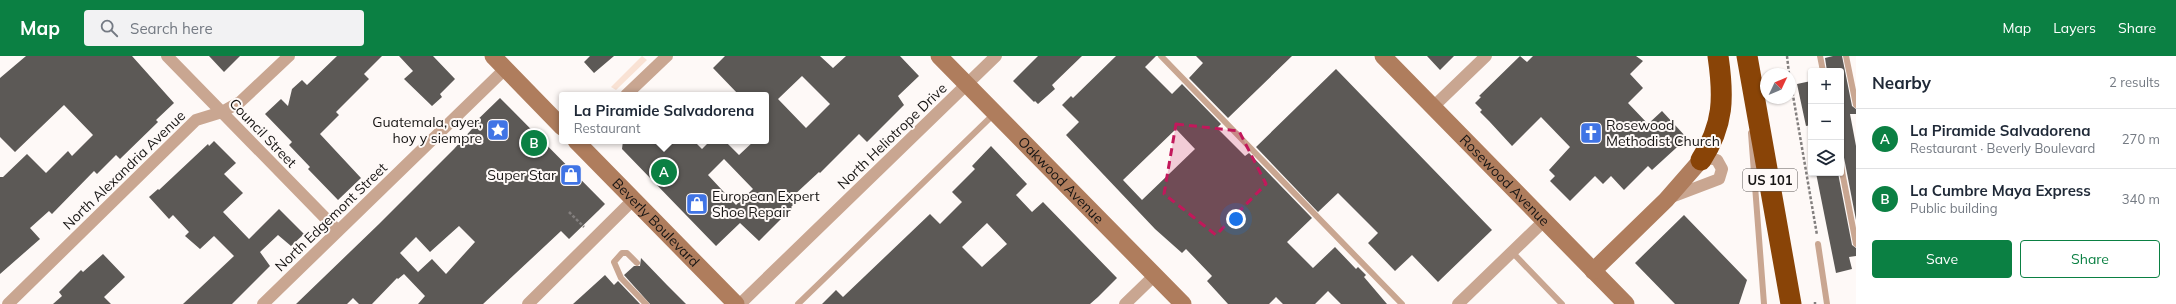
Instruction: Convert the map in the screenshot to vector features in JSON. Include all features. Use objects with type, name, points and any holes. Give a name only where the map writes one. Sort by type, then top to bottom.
[{"type":"highway","points":[[1700,160],[1715,135],[1720,120],[1722,103],[1718,56]]},
{"type":"highway","name":"US 101","points":[[1746,56],[1791,304]]},
{"type":"street","name":"Council Street","points":[[167,56],[338,231]]},
{"type":"street","name":"North Alexandria Avenue","points":[[8,304],[196,120],[222,112],[240,102],[289,56]]},
{"type":"street","points":[[493,56],[559,124]]},
{"type":"street","points":[[629,92],[667,56]]},
{"type":"street","name":"Oakwood Avenue","points":[[939,56],[1183,304]]},
{"type":"street","name":"North Heliotrope Drive","points":[[740,304],[996,56]]},
{"type":"street","name":"Rosewood Avenue","points":[[1383,56],[1626,304]]},
{"type":"street","points":[[1433,108],[1486,56]]},
{"type":"street","name":"North Edgemont Street","points":[[264,304],[506,68]]},
{"type":"street","name":"Beverly Boulevard","points":[[581,144],[736,304]]},
{"type":"street","points":[[1593,271],[1666,200],[1700,160],[1708,158],[1717,160],[1722,169],[1719,179],[1666,200]]},
{"type":"street","points":[[528,304],[634,200]]},
{"type":"street","points":[[1458,304],[1544,221]]},
{"type":"street","points":[[1125,304],[1155,275]]},
{"type":"lane","points":[[1161,56],[1402,304]]},
{"type":"lane","points":[[1746,56],[1749,110]]},
{"type":"lane","points":[[1820,56],[1822,68]]},
{"type":"lane","points":[[1846,56],[1856,105]]},
{"type":"lane","points":[[798,304],[995,113]]},
{"type":"lane","points":[[1750,126],[1764,304]]},
{"type":"lane","points":[[1843,176],[1856,244]]},
{"type":"lane","points":[[1818,244],[1827,304]]},
{"type":"lane","points":[[1512,252],[1562,304]]},
{"type":"lane","points":[[637,263],[627,253],[622,253],[614,262],[621,278],[646,304]]},
{"type":"path","points":[[1787,56],[1788,68]]},
{"type":"path","points":[[1795,104],[1818,244]]},
{"type":"path","points":[[569,212],[584,227]]},
{"type":"highlighted area","points":[[1176,124],[1239,131],[1266,184],[1216,235],[1164,194]]},
{"type":"shaded area","points":[[642,56],[647,60],[616,90],[611,87]]},
{"type":"building","points":[[26,56],[132,56],[174,103],[156,120],[158,122],[120,159],[116,155],[97,174],[94,171],[52,214],[49,211],[30,228],[40,239],[0,274],[0,177],[3,177],[27,154],[46,173],[68,151],[72,156],[93,135],[64,105],[15,152],[0,137],[0,78]]},
{"type":"building","points":[[209,56],[240,56],[224,72]]},
{"type":"building","points":[[337,56],[382,56],[364,74],[369,79],[336,112],[339,115],[320,134],[361,178],[338,200],[308,169],[310,167],[289,145],[292,142],[265,114],[281,99],[288,106],[292,89],[302,80],[307,85]]},
{"type":"building","points":[[399,56],[433,56],[455,79],[440,94],[442,97],[432,106],[404,79],[413,71]]},
{"type":"building","points":[[590,56],[614,56],[594,73],[584,62]]},
{"type":"building","points":[[725,56],[820,56],[833,68],[846,56],[900,56],[919,76],[898,96],[904,105],[867,142],[859,134],[820,173],[819,172],[792,197],[796,202],[791,207],[792,208],[759,241],[740,223],[716,246],[622,149],[623,144],[697,144],[702,149],[707,144],[728,144],[739,155],[751,144],[769,144],[769,92],[736,92],[713,68]],"holes":[[[802,76],[830,104],[806,128],[778,99]],[[724,159],[753,189],[736,205],[708,175]]]},
{"type":"building","points":[[1038,56],[1082,56],[1052,85],[1055,89],[1038,104],[1035,101],[1034,102],[1013,81]]},
{"type":"building","points":[[1116,56],[1156,56],[1145,67],[1172,94],[1182,84],[1221,124],[1217,128],[1245,156],[1249,153],[1312,218],[1287,242],[1313,268],[1335,247],[1356,269],[1358,267],[1366,275],[1364,277],[1387,304],[1341,304],[1328,291],[1315,304],[1283,304],[1276,297],[1269,304],[1228,304],[1207,281],[1212,276],[1186,249],[1182,253],[1155,229],[1066,135],[1079,122],[1062,105],[1071,96],[1073,98]],"holes":[[[1176,129],[1195,149],[1142,200],[1123,180]]]},
{"type":"building","points":[[1196,56],[1292,56],[1228,118],[1189,78],[1203,63]]},
{"type":"building","points":[[1427,56],[1454,56],[1440,70]]},
{"type":"building","points":[[1520,56],[1527,62],[1533,56],[1636,56],[1643,61],[1630,74],[1643,88],[1628,103],[1648,124],[1662,111],[1687,138],[1652,170],[1648,166],[1624,190],[1611,176],[1603,184],[1595,176],[1570,201],[1550,181],[1555,176],[1549,170],[1570,147],[1541,117],[1512,146],[1480,112],[1482,110],[1475,103],[1481,97],[1479,96]]},
{"type":"building","points":[[1842,56],[1852,106],[1856,109],[1856,114],[1850,114],[1856,146],[1856,220],[1844,158],[1844,68],[1827,68],[1825,58]]},
{"type":"building","points":[[1336,69],[1492,230],[1438,282],[1412,255],[1395,271],[1368,243],[1378,233],[1338,193],[1318,212],[1256,147]]},
{"type":"building","points":[[1808,82],[1808,126],[1806,126],[1797,84]]},
{"type":"building","points":[[500,98],[605,204],[569,239],[561,231],[483,304],[418,304],[425,296],[404,274],[398,279],[397,278],[372,304],[359,304],[353,298],[347,304],[296,304],[454,149],[472,129],[470,127]],"holes":[[[459,226],[475,242],[446,274],[432,259],[418,272],[400,253],[416,237],[430,252]]]},
{"type":"building","points":[[214,141],[236,163],[224,174],[243,193],[223,212],[249,239],[279,209],[304,234],[291,246],[278,235],[260,252],[270,266],[232,304],[183,304],[234,256],[214,236],[200,249],[185,236],[189,232],[173,215],[169,219],[149,197],[158,189],[159,190],[208,144],[209,146]]},
{"type":"building","points":[[991,146],[1027,184],[1016,195],[1032,212],[1043,202],[1117,278],[1090,304],[822,304],[836,290],[843,297],[930,214],[940,224],[962,202],[952,192],[975,169],[972,166]],"holes":[[[987,223],[1007,244],[982,267],[962,247]]]},
{"type":"building","points":[[1817,176],[1839,176],[1852,245],[1856,248],[1856,256],[1849,257],[1852,269],[1836,273]]},
{"type":"building","points":[[1684,215],[1747,280],[1739,304],[1675,304],[1635,263]]},
{"type":"building","points":[[103,254],[125,277],[104,297],[111,304],[53,304],[62,296],[59,292],[81,270],[83,272]]},
{"type":"building","points":[[641,258],[686,304],[650,304],[624,275],[634,266],[640,266]]},
{"type":"building","points":[[605,275],[614,285],[618,281],[640,304],[573,304]]},
{"type":"place","name":"Guatemala, ayer, hoy y siempre","points":[[498,130]]},
{"type":"place","name":"Rosewood Methodist Church","points":[[1591,133]]},
{"type":"place","name":"La Cumbre Maya Express","points":[[534,143]]},
{"type":"place","name":"La Piramide Salvadorena","points":[[664,172]]},
{"type":"place","name":"Super Star","points":[[571,175]]},
{"type":"place","name":"European Expert Shoe Repair","points":[[697,204]]}]
